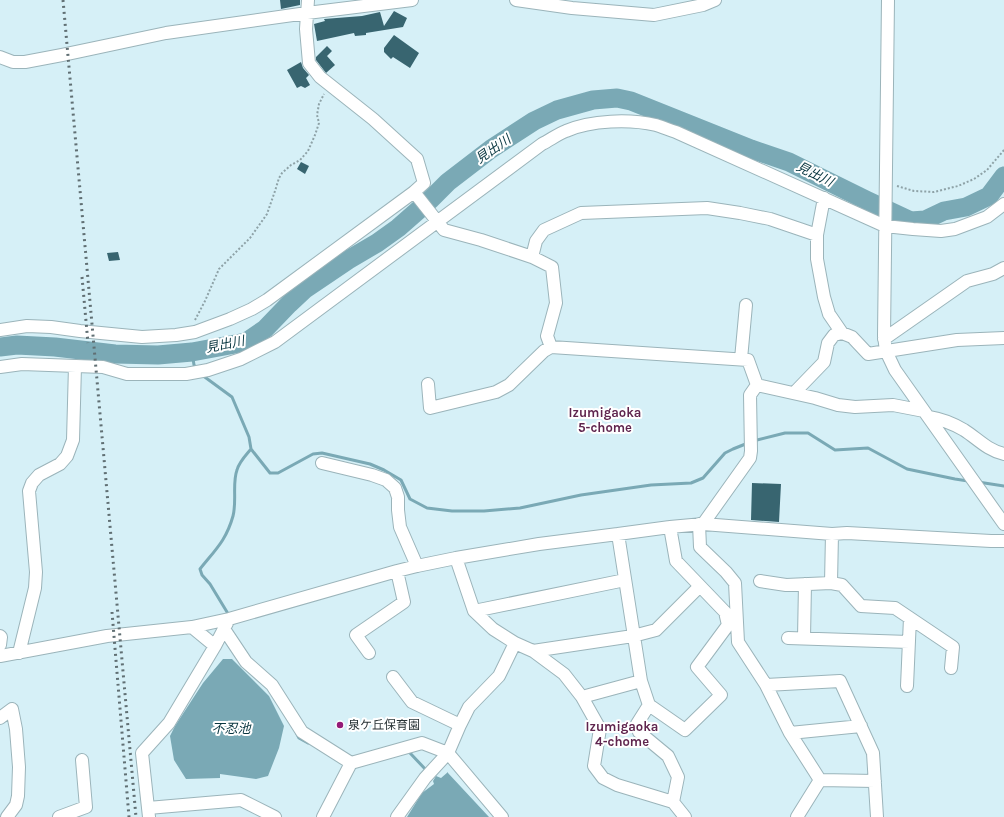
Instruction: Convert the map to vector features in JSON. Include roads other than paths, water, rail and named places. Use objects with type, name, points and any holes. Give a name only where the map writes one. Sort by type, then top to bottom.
[{"type":"street","points":[[0,330],[27,326],[51,327],[142,337],[176,335],[195,332],[230,319],[268,300],[424,183],[417,159],[373,119],[320,78],[309,64],[306,29],[308,0]]},
{"type":"street","points":[[0,57],[13,62],[25,62],[166,33],[380,2],[412,0]]},
{"type":"street","points":[[516,0],[572,8],[654,15],[703,5],[714,0]]},
{"type":"street","points":[[888,0],[885,345],[895,370],[1004,524]]},
{"type":"street","points":[[0,367],[22,364],[103,367],[127,374],[186,374],[208,370],[241,359],[275,342],[542,144],[567,130],[589,124],[634,122],[656,125],[676,132],[885,226],[941,231],[955,229],[987,217],[1004,204]]},
{"type":"street","points":[[414,192],[444,230],[481,240],[532,257],[552,267],[556,302],[547,336],[550,347]]},
{"type":"street","points":[[824,198],[816,234],[817,259],[824,297],[829,314],[842,333],[852,338],[868,354],[885,345],[967,281],[993,274],[1004,268]]},
{"type":"street","points":[[532,257],[536,241],[544,230],[581,213],[707,208],[740,212],[770,219],[816,234]]},
{"type":"street","points":[[741,359],[746,305]]},
{"type":"street","points":[[794,393],[824,362],[828,343],[834,335],[842,333]]},
{"type":"street","points":[[885,345],[1004,338]]},
{"type":"street","points":[[428,384],[430,408],[496,392],[509,385],[550,347],[748,360],[757,385]]},
{"type":"street","points":[[19,653],[35,588],[36,572],[29,491],[32,483],[39,475],[60,464],[66,456],[73,440],[74,366]]},
{"type":"street","points":[[757,385],[815,398],[838,405],[855,407],[893,405],[926,414],[942,419],[964,430],[984,445],[1004,454]]},
{"type":"street","points":[[757,385],[750,395],[750,458],[701,524],[700,547],[726,572],[735,583],[738,642],[766,685],[790,733],[820,780]]},
{"type":"street","points":[[322,463],[372,475],[386,480],[395,488],[398,497],[400,527],[417,566]]},
{"type":"street","points":[[0,656],[107,636],[192,626],[227,624],[417,566],[539,544],[670,527],[701,524],[832,534],[847,533],[1004,541]]},
{"type":"street","points":[[618,534],[641,681],[649,705],[685,730],[722,695],[697,667],[728,624],[725,612],[676,561],[670,527]]},
{"type":"street","points":[[832,534],[832,583]]},
{"type":"street","points":[[456,558],[474,610],[493,629],[515,643],[532,651],[564,674],[582,697],[600,729],[594,766],[603,778],[617,785],[672,802],[685,817]]},
{"type":"street","points":[[369,653],[356,635],[404,602],[397,571]]},
{"type":"street","points":[[474,610],[625,580]]},
{"type":"street","points":[[760,581],[786,585],[832,583],[842,585],[861,606],[895,608],[953,647],[951,668]]},
{"type":"street","points":[[804,638],[805,584]]},
{"type":"street","points":[[532,651],[633,636],[656,630],[700,586]]},
{"type":"street","points":[[907,686],[910,618]]},
{"type":"street","points":[[227,624],[169,723],[142,753],[148,813],[241,800],[275,817]]},
{"type":"street","points":[[227,624],[246,662],[272,685],[302,732],[351,763]]},
{"type":"street","points":[[192,626],[215,646]]},
{"type":"street","points":[[0,636],[0,645]]},
{"type":"street","points":[[788,638],[909,642]]},
{"type":"street","points":[[397,817],[425,778],[448,753],[469,707],[499,676],[515,643]]},
{"type":"street","points":[[393,677],[412,702],[460,725]]},
{"type":"street","points":[[582,697],[641,681]]},
{"type":"street","points":[[766,685],[840,681],[873,753],[877,817]]},
{"type":"street","points":[[649,705],[637,724],[639,732],[668,756],[678,777],[672,802]]},
{"type":"street","points":[[0,718],[12,709],[16,729],[19,767],[18,796],[16,805],[7,817]]},
{"type":"street","points":[[790,733],[861,726]]},
{"type":"street","points":[[322,817],[351,763],[422,743],[448,753],[502,817]]},
{"type":"street","points":[[59,817],[86,807],[82,760]]},
{"type":"street","points":[[820,780],[875,781]]},
{"type":"street","points":[[798,817],[820,780]]},
{"type":"water","name":"不忍池","points":[[223,659],[232,659],[269,696],[284,726],[279,748],[268,776],[256,779],[220,774],[220,778],[186,779],[174,760],[170,736],[203,683]]},
{"type":"water","points":[[448,772],[489,817],[407,817],[422,793],[434,784],[433,781],[436,776],[441,778]]},
{"type":"waterway","name":"見出川","points":[[0,347],[17,345],[55,347],[115,354],[158,355],[192,352],[246,342],[265,329],[305,289],[398,228],[448,182],[491,149],[534,121],[557,110],[593,100],[617,98],[631,101],[751,149],[789,162],[911,221],[925,220],[944,211],[966,207],[989,196],[1004,176]]},
{"type":"waterway","points":[[192,352],[194,365],[197,369]]},
{"type":"waterway","points":[[202,375],[232,397],[249,437],[251,449],[270,473],[278,473],[313,454],[322,453],[370,464],[384,470],[401,480],[410,499],[427,508],[452,511],[484,511],[520,508],[581,495],[651,485],[691,483],[703,478],[725,453],[748,443]]},
{"type":"waterway","points":[[753,441],[785,433],[808,433],[835,450],[868,448],[907,469],[968,481]]},
{"type":"waterway","points":[[227,612],[210,584],[202,575],[200,569],[220,545],[230,525],[235,504],[235,486],[238,467],[251,449]]},
{"type":"waterway","points":[[978,482],[1004,486]]},
{"type":"waterway","points":[[297,734],[299,738],[308,743]]},
{"type":"waterway","points":[[410,753],[427,771]]},
{"type":"railway","points":[[63,0],[136,817]]},
{"type":"railway","points":[[82,277],[88,343]]},
{"type":"railway","points":[[112,612],[129,817]]},
{"type":"place","name":"泉ケ丘保育園","points":[[340,725]]},
{"type":"district","name":"Izumigaoka 5-chome","points":[[605,420]]},
{"type":"district","name":"Izumigaoka 4-chome","points":[[622,734]]}]
